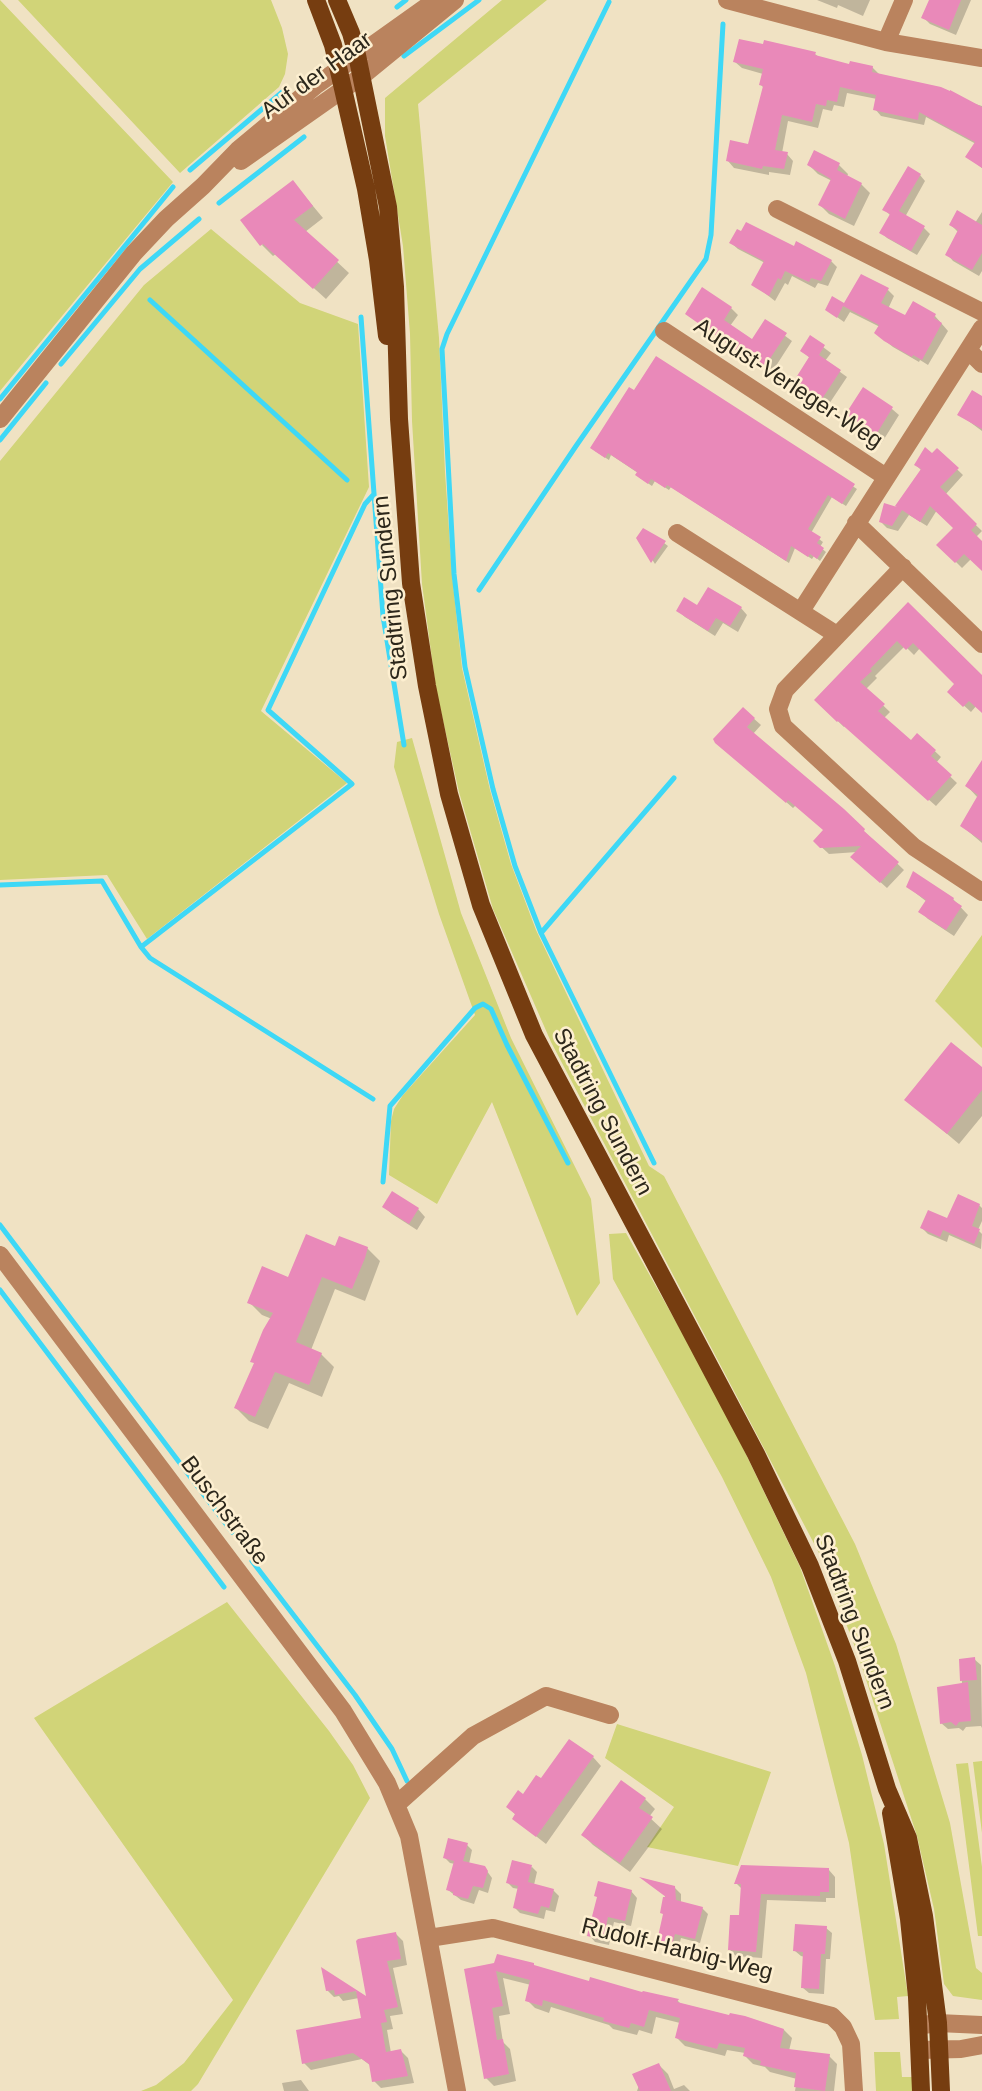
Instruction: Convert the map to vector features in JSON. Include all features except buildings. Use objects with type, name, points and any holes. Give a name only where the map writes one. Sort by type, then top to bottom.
[{"type":"main road","name":"Stadtring Sundern","points":[[316,0],[339,68],[366,189],[399,419]]},
{"type":"main road","name":"Stadtring Sundern","points":[[337,0],[357,55],[388,207],[395,287],[399,419],[411,583],[427,686],[449,794],[481,905],[534,1035],[756,1454],[810,1566],[847,1661],[887,1789],[908,1838],[924,1916],[938,2023],[940,2091]]},
{"type":"main road","name":"Stadtring Sundern","points":[[887,1789],[894,1843],[909,1919],[919,2025],[920,2091]]},
{"type":"street","name":"Auf der Haar","points":[[0,419],[134,253],[166,219],[238,150],[339,68],[436,0]]},
{"type":"street","name":"Auf der Haar","points":[[203,186],[362,76],[455,0]]},
{"type":"street","points":[[727,0],[886,42],[982,58]]},
{"type":"street","points":[[886,42],[904,0]]},
{"type":"street","points":[[777,209],[982,312]]},
{"type":"street","points":[[801,611],[982,328]]},
{"type":"street","name":"August-Verleger-Weg","points":[[664,331],[886,477]]},
{"type":"street","points":[[968,350],[982,364]]},
{"type":"street","points":[[856,523],[982,644]]},
{"type":"street","points":[[677,533],[837,635]]},
{"type":"street","points":[[903,567],[785,690],[778,709],[783,726],[914,847],[982,892]]},
{"type":"street","name":"Buschstraße","points":[[0,1255],[344,1711],[387,1783],[408,1836],[457,2091]]},
{"type":"street","points":[[397,1804],[473,1736],[546,1696],[610,1715]]},
{"type":"street","name":"Rudolf-Harbig-Weg","points":[[429,1938],[493,1928],[832,2016],[844,2027],[851,2044],[855,2091]]},
{"type":"street","points":[[919,2025],[982,2025]]},
{"type":"street","points":[[920,2050],[961,2049],[982,2045]]},
{"type":"green space","points":[[0,0],[173,182],[0,391]]},
{"type":"green space","points":[[18,0],[271,0],[288,54],[285,74],[279,87],[180,173]]},
{"type":"green space","points":[[502,0],[547,0],[418,104],[439,338],[452,574],[462,668],[490,790],[511,864],[536,930],[649,1166],[664,1176],[855,1544],[896,1644],[950,1823],[976,1968],[982,1973],[982,2000],[953,1996],[944,1984],[934,1909],[917,1836],[858,1655],[820,1555],[551,1042],[493,909],[459,792],[436,689],[422,584],[412,421],[410,334],[403,246],[385,136],[385,98]]},
{"type":"green space","points":[[211,229],[300,303],[358,324],[369,487],[261,711],[347,783],[147,939],[107,875],[0,880],[0,461],[144,285]]},
{"type":"green space","points":[[412,738],[461,913],[511,1038],[591,1199],[600,1283],[577,1316],[492,1102],[437,1204],[389,1175],[394,1109],[403,1095],[475,1015],[439,914],[394,767],[397,742]]},
{"type":"green space","points":[[982,935],[982,1048],[935,1001]]},
{"type":"green space","points":[[626,1233],[721,1402],[800,1567],[835,1666],[862,1755],[884,1844],[908,1996],[897,1997],[899,2019],[875,2020],[849,1843],[806,1673],[771,1577],[722,1477],[613,1279],[609,1234]]},
{"type":"green space","points":[[227,1602],[329,1731],[353,1765],[370,1798],[198,2084],[191,2091],[141,2091],[156,2085],[184,2063],[233,2000],[34,1718]]},
{"type":"green space","points":[[617,1724],[771,1772],[738,1866],[647,1847],[674,1807],[605,1758]]},
{"type":"green space","points":[[982,1761],[982,1833],[973,1762]]},
{"type":"green space","points":[[968,1763],[982,1867],[982,1936],[978,1936],[956,1764]]},
{"type":"green space","points":[[874,2052],[900,2052],[902,2077],[915,2077],[915,2091],[876,2091]]},
{"type":"waterway","points":[[397,7],[406,0]]},
{"type":"waterway","points":[[404,56],[479,0]]},
{"type":"waterway","points":[[609,2],[442,349],[454,574],[465,667],[493,789],[515,866],[541,933],[654,1163]]},
{"type":"waterway","points":[[479,590],[706,259],[711,235],[723,24]]},
{"type":"waterway","points":[[190,170],[287,88]]},
{"type":"waterway","points":[[219,203],[304,137]]},
{"type":"waterway","points":[[0,399],[173,187]]},
{"type":"waterway","points":[[61,364],[140,269],[199,219]]},
{"type":"waterway","points":[[150,300],[347,480]]},
{"type":"waterway","points":[[361,317],[383,616],[404,745]]},
{"type":"waterway","points":[[0,440],[46,383]]},
{"type":"waterway","points":[[141,947],[352,784],[268,710],[365,504],[374,494]]},
{"type":"waterway","points":[[541,933],[674,778]]},
{"type":"waterway","points":[[0,885],[102,881],[150,958],[373,1099]]},
{"type":"waterway","points":[[383,1182],[390,1106],[475,1008],[483,1004],[491,1009],[568,1163]]},
{"type":"waterway","points":[[0,1225],[232,1532]]},
{"type":"waterway","points":[[0,1290],[224,1587]]},
{"type":"waterway","points":[[252,1561],[355,1695],[392,1749],[407,1781]]}]
